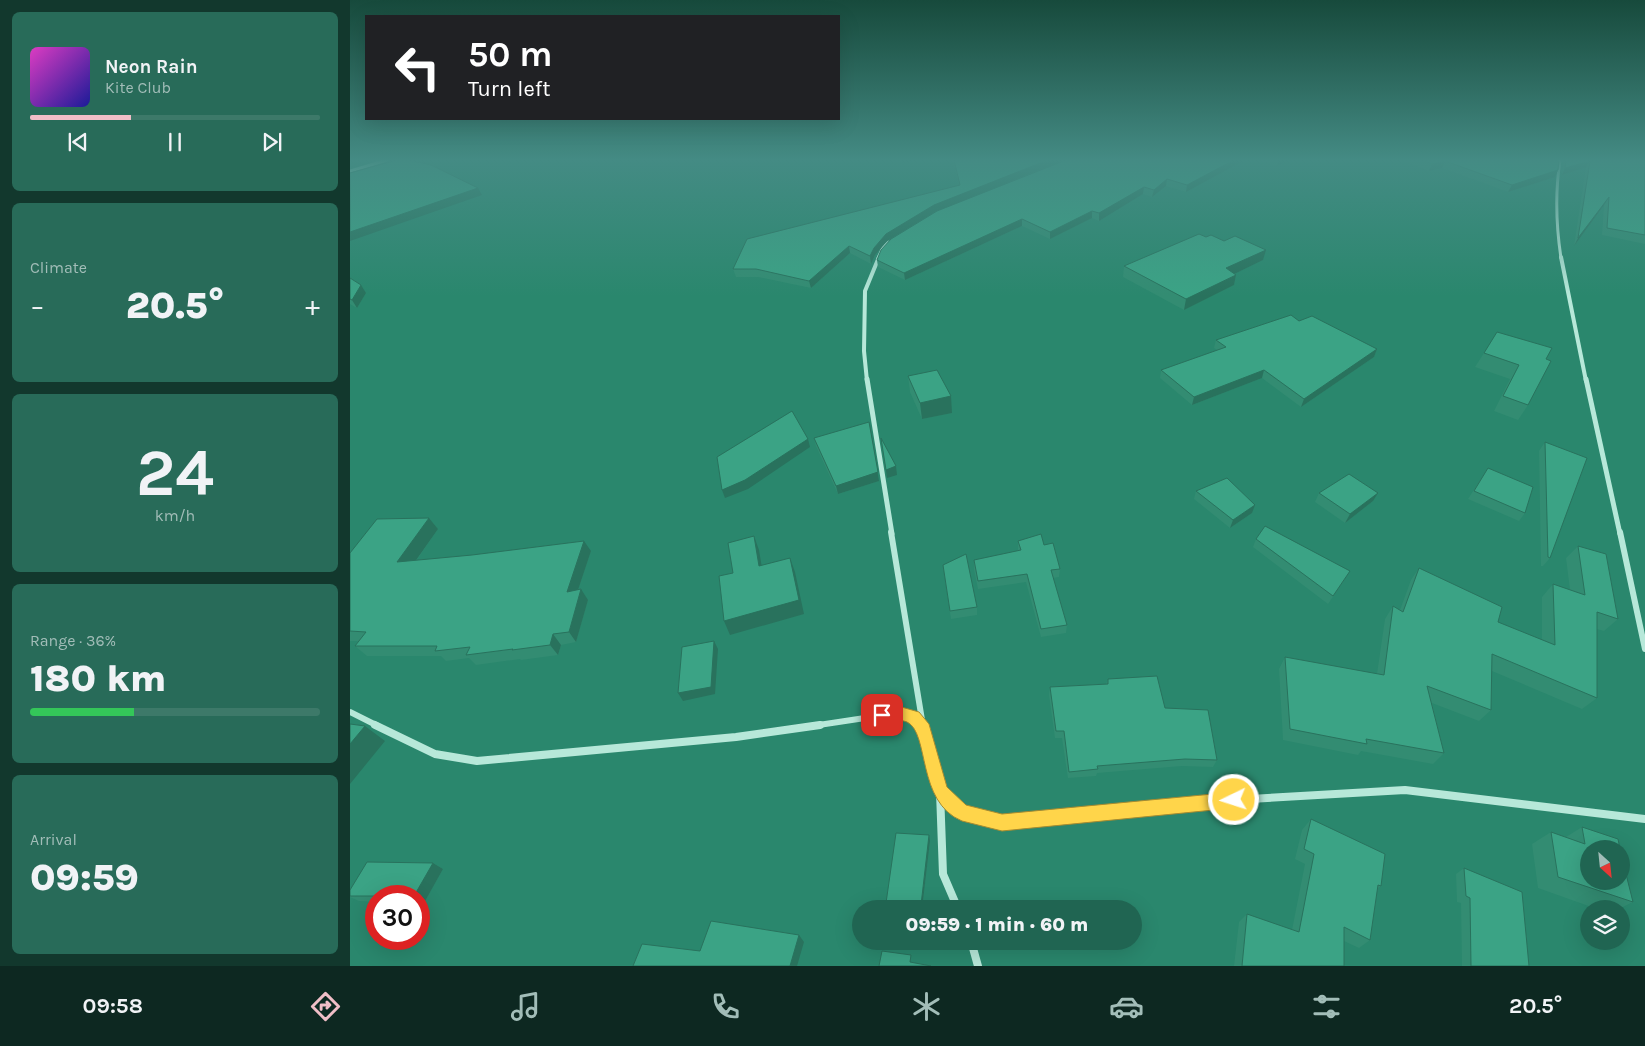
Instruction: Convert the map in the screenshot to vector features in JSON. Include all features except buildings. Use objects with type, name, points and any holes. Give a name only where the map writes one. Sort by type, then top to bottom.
[{"type":"street","points":[[1556,205],[1556,229],[1577,336],[1645,648]]},
{"type":"street","points":[[897,236],[883,247],[865,291],[864,351],[866,382],[923,730],[940,792],[943,874],[954,900]]},
{"type":"street","points":[[350,712],[435,754],[477,761],[736,737],[898,713],[914,717],[923,730]]},
{"type":"street","points":[[940,792],[962,812],[1002,822],[1216,801],[1405,790],[1645,819]]},
{"type":"street","points":[[974,950],[978,966]]},
{"type":"route","points":[[882,715],[898,713],[914,717],[923,730],[940,792],[962,812],[1002,822],[1234,800]]}]
